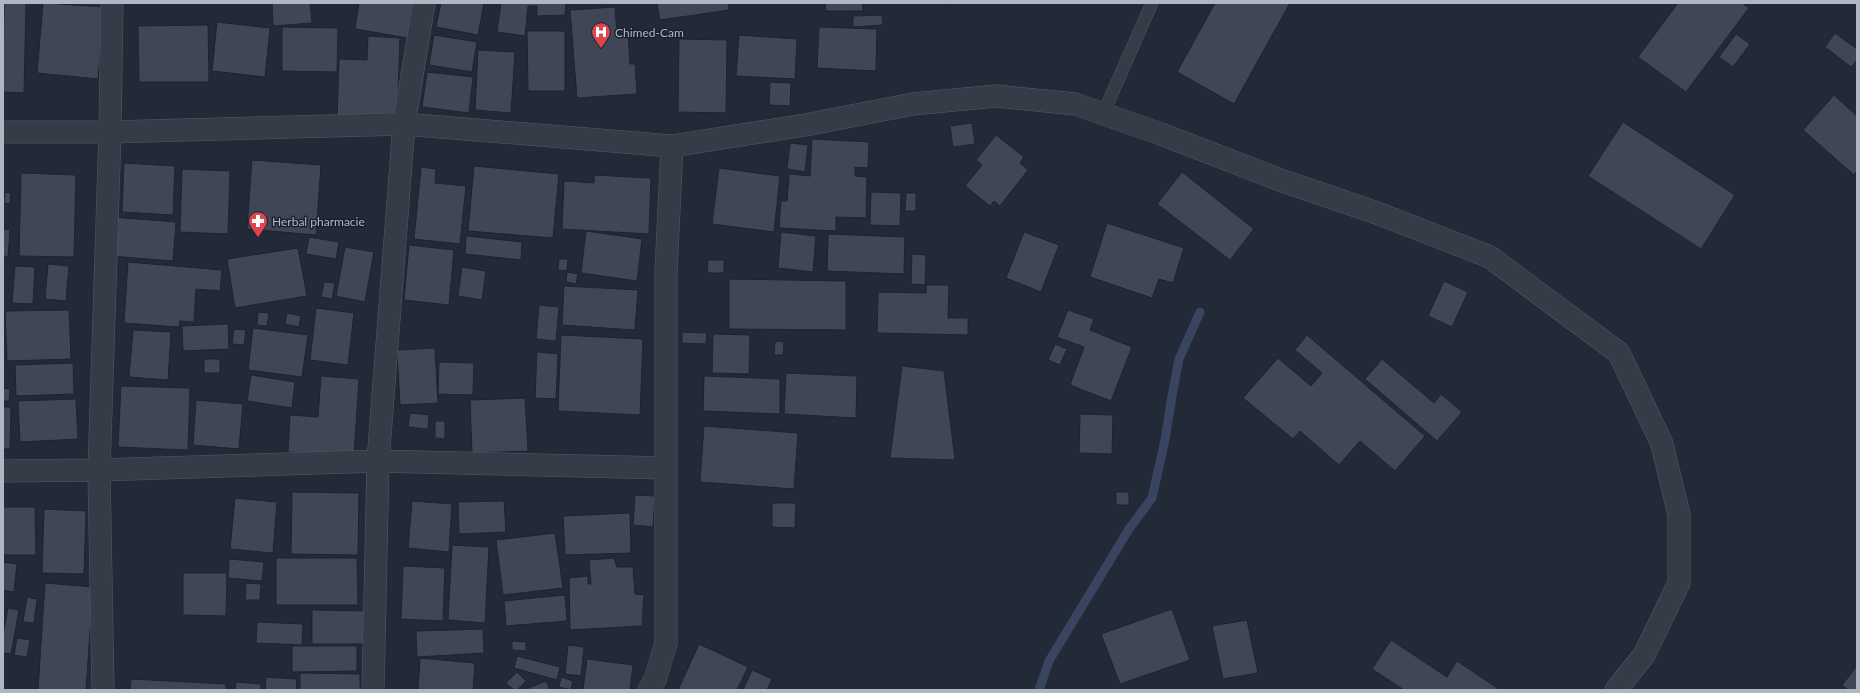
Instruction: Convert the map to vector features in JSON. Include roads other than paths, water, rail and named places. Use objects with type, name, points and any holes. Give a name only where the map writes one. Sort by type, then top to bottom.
[{"type":"street","points":[[103,690],[100,470],[110,132],[112,3]]},
{"type":"street","points":[[374,690],[378,462],[404,124],[424,3]]},
{"type":"street","points":[[3,132],[110,132],[404,124],[672,146],[805,125],[913,104],[996,96],[1074,104],[1161,134],[1280,180],[1377,213],[1490,257],[1619,353],[1662,444],[1679,515],[1679,583],[1644,655],[1616,690]]},
{"type":"street","points":[[649,690],[655,680],[666,643],[666,272],[672,146]]},
{"type":"street","points":[[3,471],[100,470],[378,462],[666,468]]},
{"type":"lane","points":[[1103,114],[1152,3]]},
{"type":"waterway","points":[[1039,690],[1049,661],[1129,529],[1152,498],[1165,440],[1179,359],[1200,312]]},
{"type":"place","name":"Chimed-Cam","points":[[601,49]]},
{"type":"place","name":"Herbal pharmacie","points":[[258,238]]}]
